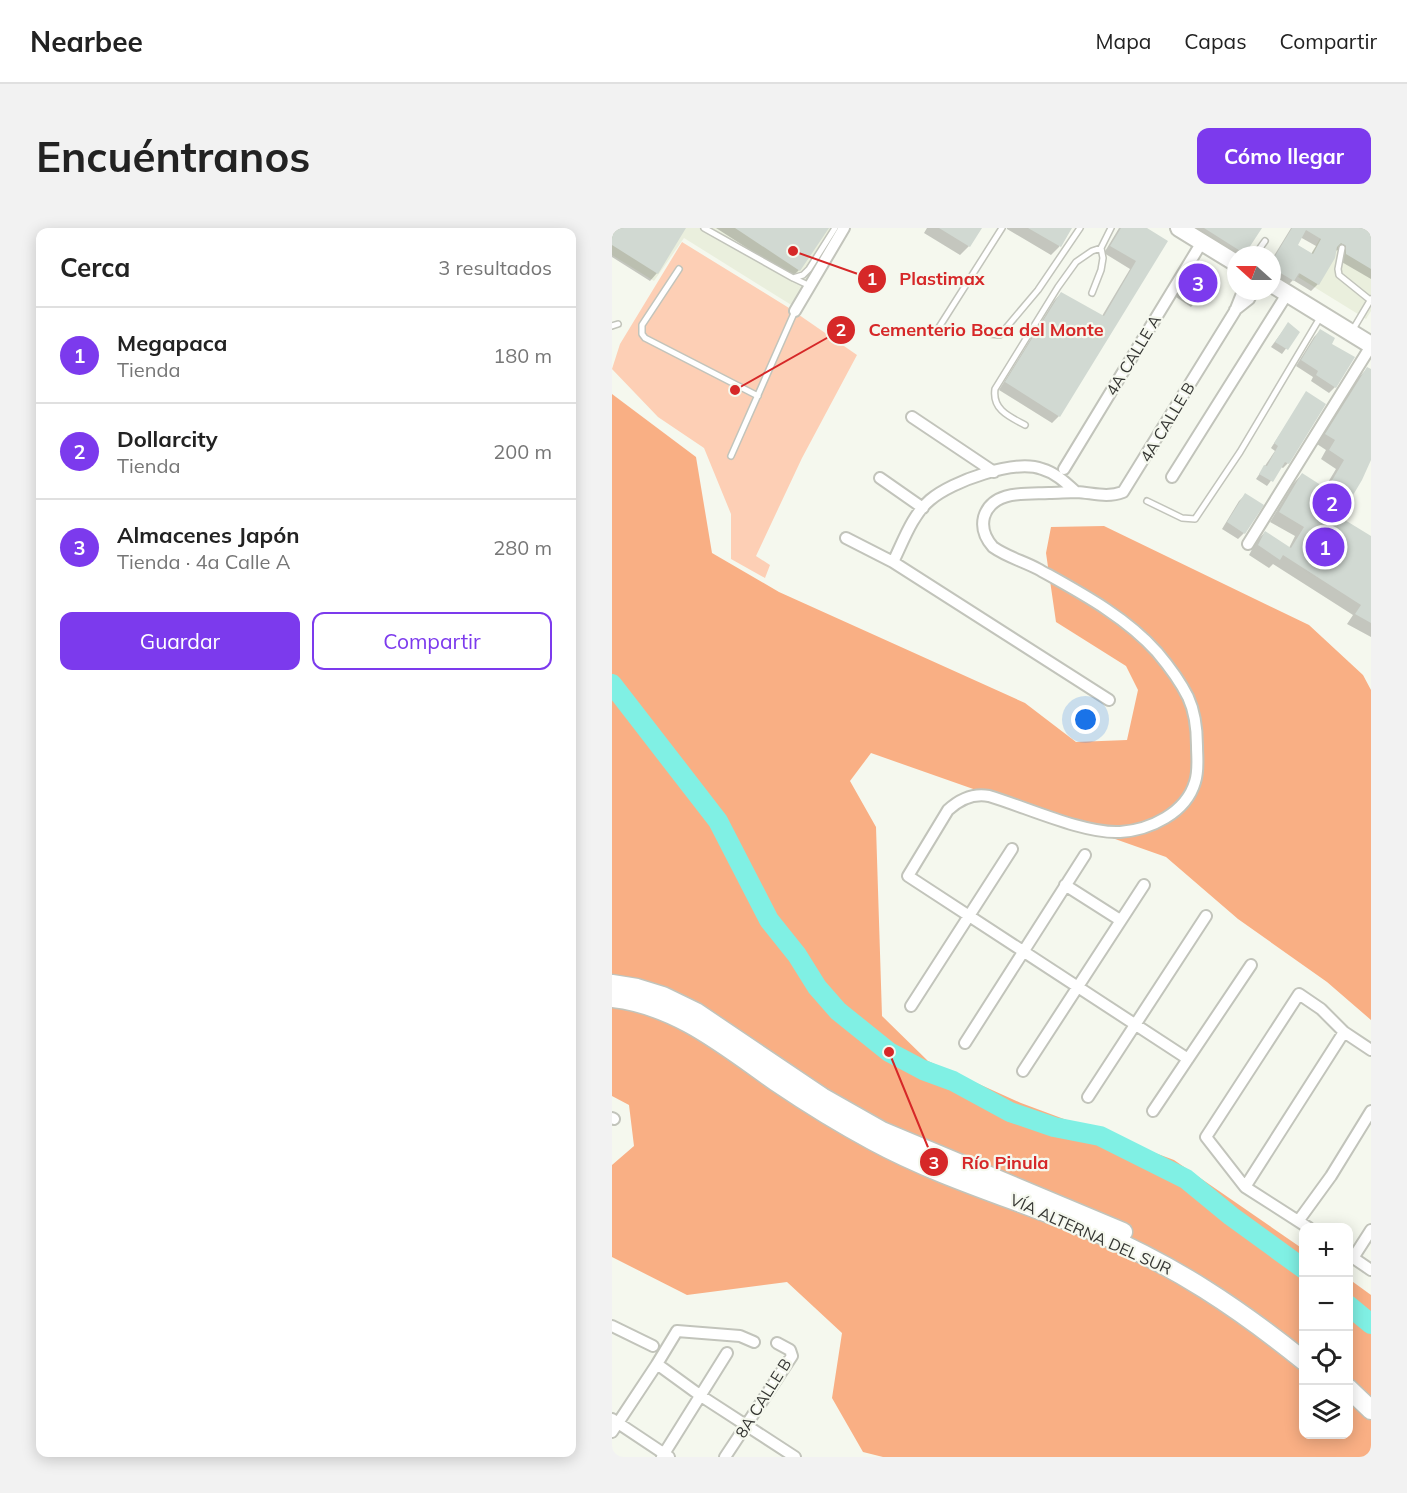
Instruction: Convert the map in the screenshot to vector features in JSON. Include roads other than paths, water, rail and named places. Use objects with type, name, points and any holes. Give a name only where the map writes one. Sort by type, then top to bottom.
[{"type":"highway","name":"VÍA ALTERNA DEL SUR","points":[[612,984],[637,988],[663,996],[696,1012],[822,1097],[882,1131],[1098,1220],[1144,1242],[1218,1283],[1299,1343]]},
{"type":"highway","name":"VÍA ALTERNA DEL SUR","points":[[612,998],[634,1000],[689,1023],[816,1108],[874,1142],[1095,1232],[1174,1270],[1261,1326],[1299,1357]]},
{"type":"highway","points":[[1353,1393],[1371,1410]]},
{"type":"highway","points":[[1353,1407],[1371,1424]]},
{"type":"main road","points":[[1179,228],[1227,257]]},
{"type":"main road","points":[[1281,290],[1371,346]]},
{"type":"street","points":[[795,311],[808,285],[844,228]]},
{"type":"street","name":"4A CALLE A","points":[[1064,469],[1202,242]]},
{"type":"street","points":[[1172,477],[1287,294]]},
{"type":"street","name":"4A CALLE B","points":[[1076,492],[1110,495],[1123,492],[1239,300]]},
{"type":"street","name":"4A CALLE B","points":[[1235,310],[1248,300]]},
{"type":"street","points":[[1248,544],[1371,346]]},
{"type":"street","points":[[912,417],[994,472]]},
{"type":"street","points":[[893,562],[923,508],[930,500],[957,484],[994,472],[1026,466],[1041,468],[1059,478],[1076,492]]},
{"type":"street","points":[[880,478],[923,508]]},
{"type":"street","points":[[1076,492],[1017,494],[1001,498],[987,509],[983,520],[983,532],[989,542],[1000,552],[1035,568],[1109,612],[1132,628],[1156,652],[1181,685],[1192,709],[1197,741],[1196,781],[1185,801],[1163,819],[1141,828],[1119,832],[1085,828],[982,795],[969,797],[948,810],[908,876],[1188,1059]]},
{"type":"street","points":[[846,538],[893,562],[1109,700]]},
{"type":"street","points":[[911,1006],[1012,849]]},
{"type":"street","points":[[965,1043],[1085,855]]},
{"type":"street","points":[[1065,885],[1120,920]]},
{"type":"street","points":[[1023,1071],[1144,885]]},
{"type":"street","points":[[1088,1097],[1206,916]]},
{"type":"street","points":[[1153,1111],[1251,965]]},
{"type":"street","points":[[1303,1223],[1245,1187],[1206,1137],[1299,994],[1321,1009],[1344,1032],[1371,1050]]},
{"type":"street","points":[[1245,1187],[1344,1032]]},
{"type":"street","points":[[1299,1220],[1331,1176],[1371,1111]]},
{"type":"street","points":[[1353,1254],[1371,1230]]},
{"type":"street","points":[[1353,1258],[1371,1270]]},
{"type":"street","points":[[612,1326],[653,1346]]},
{"type":"street","points":[[727,1353],[665,1456],[614,1425],[677,1331],[740,1336],[754,1342]]},
{"type":"street","name":"8A CALLE B","points":[[725,1457],[792,1356],[790,1350],[777,1343]]},
{"type":"street","points":[[657,1364],[701,1396],[795,1457]]},
{"type":"lane","points":[[704,228],[808,285]]},
{"type":"lane","points":[[793,278],[809,269],[835,228]]},
{"type":"lane","points":[[936,332],[1002,228]]},
{"type":"lane","points":[[980,327],[989,334],[1000,335],[1020,315],[1080,228]]},
{"type":"lane","points":[[1092,293],[1101,270],[1103,258],[1101,248],[1111,228]]},
{"type":"lane","points":[[1261,246],[1264,241]]},
{"type":"lane","points":[[1025,424],[1001,412],[994,395],[995,389],[1067,274],[1080,258],[1101,248]]},
{"type":"lane","points":[[1342,248],[1339,275],[1371,299],[1351,333]]},
{"type":"lane","points":[[679,269],[642,325],[642,334],[645,338],[758,396]]},
{"type":"lane","points":[[731,456],[795,311]]},
{"type":"lane","points":[[1147,501],[1182,518],[1195,519],[1204,509],[1240,452],[1322,315]]},
{"type":"waterway","points":[[612,684],[718,821],[769,920],[797,955],[817,987],[838,1011],[889,1052],[923,1070],[953,1081],[1010,1112],[1054,1127],[1100,1136],[1186,1179],[1231,1216],[1299,1265]]},
{"type":"waterway","points":[[1353,1309],[1371,1324]]},
{"type":"place","name":"Plastimax","points":[[793,251]]},
{"type":"place","name":"Almacenes Japón","points":[[1198,283]]},
{"type":"place","name":"Cementerio Boca del Monte","points":[[735,390]]},
{"type":"place","name":"Dollarcity","points":[[1332,503]]},
{"type":"place","name":"Megapaca","points":[[1325,547]]},
{"type":"place","name":"Río Pinula","points":[[889,1052]]}]
